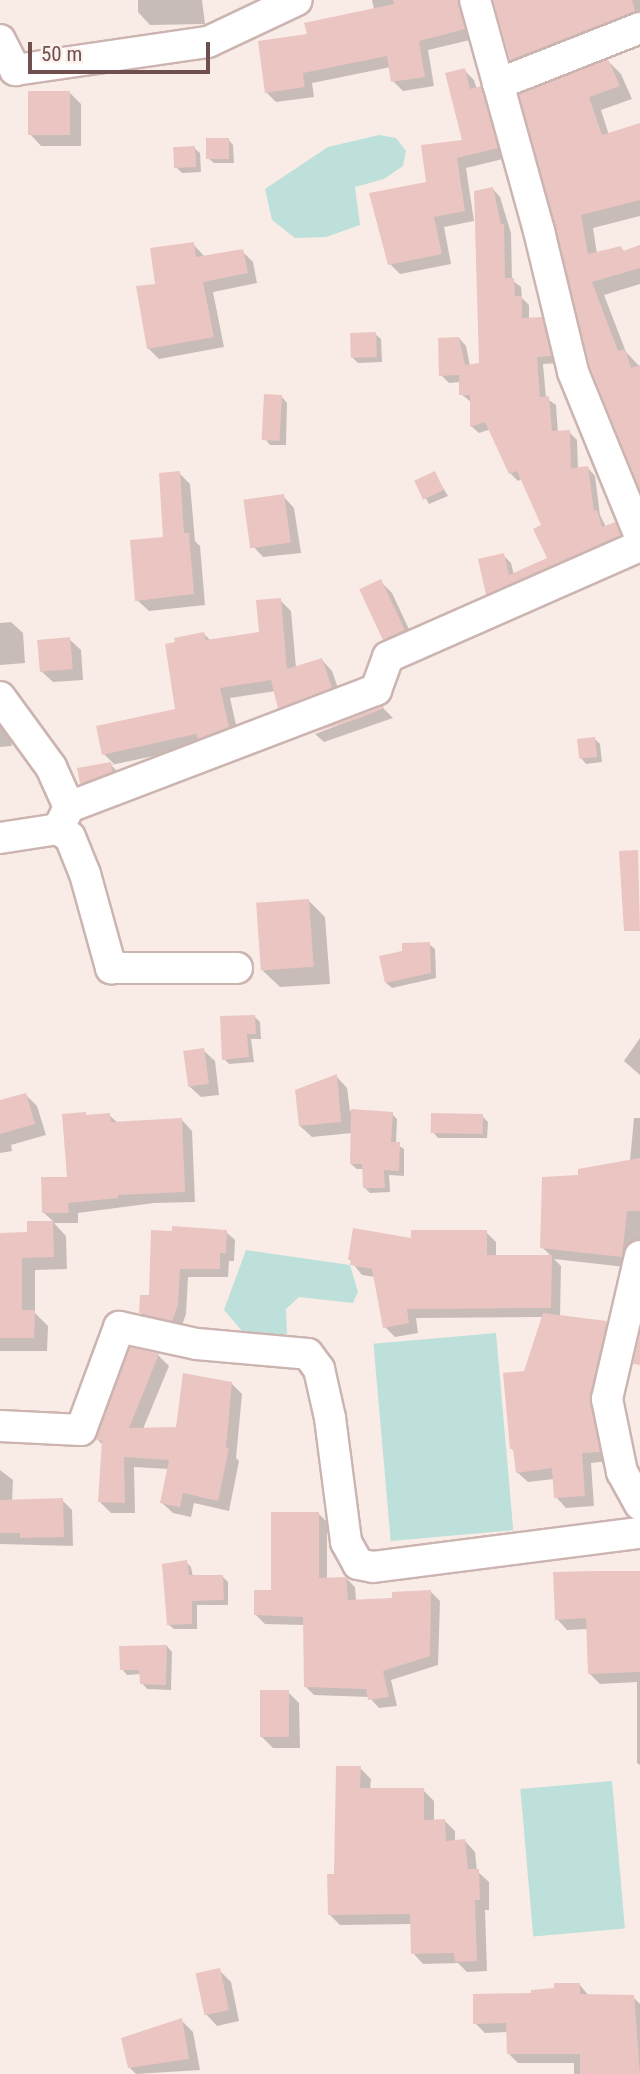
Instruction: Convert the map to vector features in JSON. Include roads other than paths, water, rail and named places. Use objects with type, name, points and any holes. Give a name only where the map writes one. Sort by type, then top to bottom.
[{"type":"street","points":[[0,40],[15,70],[208,41],[297,0]]},
{"type":"street","points":[[0,838],[63,818],[376,690],[388,657],[639,535],[573,372],[475,0]]},
{"type":"street","points":[[498,84],[640,28]]},
{"type":"street","points":[[0,697],[51,767],[63,818],[85,874],[111,968],[237,968]]},
{"type":"street","points":[[638,1274],[607,1399],[622,1472],[640,1504]]},
{"type":"street","points":[[0,1426],[81,1430],[119,1326],[197,1344],[308,1354],[319,1369],[330,1418],[346,1542],[358,1564],[373,1567],[640,1533]]},
{"type":"water","points":[[379,135],[396,138],[406,151],[403,166],[384,179],[355,187],[360,225],[326,237],[295,238],[272,220],[265,189],[328,147]]},
{"type":"water","points":[[246,1250],[350,1265],[358,1292],[353,1303],[299,1297],[286,1309],[287,1334],[250,1340],[224,1310]]},
{"type":"water","points":[[496,1333],[513,1530],[391,1541],[373,1344]]},
{"type":"water","points":[[612,1781],[625,1928],[533,1936],[520,1789]]}]
